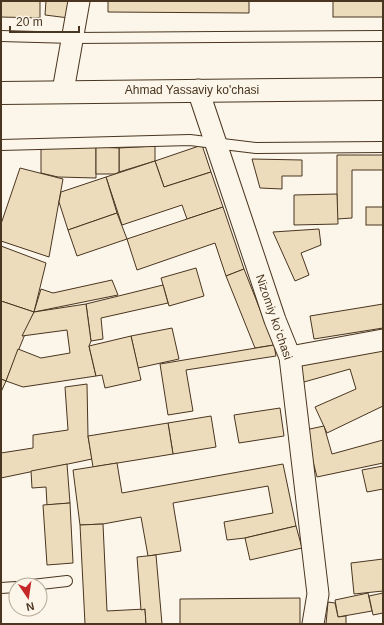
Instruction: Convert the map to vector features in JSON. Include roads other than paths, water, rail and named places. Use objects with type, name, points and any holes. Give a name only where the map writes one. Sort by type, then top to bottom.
[{"type":"main road","name":"Ahmad Yassaviy ko'chasi","points":[[1,92],[383,89]]},
{"type":"street","points":[[63,91],[79,1]]},
{"type":"street","name":"Nizomiy koʻchasi","points":[[198,90],[275,320],[290,357],[318,594],[314,624]]},
{"type":"street","points":[[290,357],[383,340]]},
{"type":"lane","points":[[1,36],[73,38],[383,36]]},
{"type":"lane","points":[[1,145],[190,140],[264,148],[383,147]]},
{"type":"lane","points":[[48,583],[67,581]]}]
